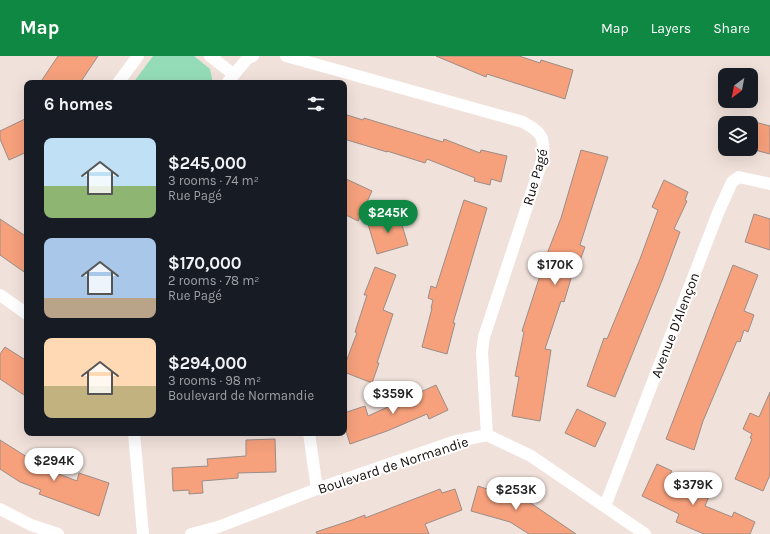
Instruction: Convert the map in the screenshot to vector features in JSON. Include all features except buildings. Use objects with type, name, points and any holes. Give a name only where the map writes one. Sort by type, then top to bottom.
[{"type":"street","points":[[120,80],[138,56]]},
{"type":"street","points":[[210,56],[230,79],[247,59],[253,56]]},
{"type":"street","name":"Rue Pagé","points":[[286,56],[523,122],[538,130],[545,142],[543,158],[484,337],[482,352],[488,435]]},
{"type":"street","name":"Avenue D'Alençon","points":[[605,506],[718,213],[732,182],[739,177],[770,184]]},
{"type":"street","points":[[0,295],[24,312]]},
{"type":"street","name":"Boulevard de Normandie","points":[[190,534],[219,530],[317,489],[453,442],[488,435],[532,456],[645,534]]},
{"type":"street","points":[[134,436],[143,534]]},
{"type":"street","points":[[309,436],[317,489]]},
{"type":"street","points":[[0,509],[30,525],[58,534]]},
{"type":"green space","points":[[153,56],[194,56],[210,69],[212,80],[135,80]]}]
